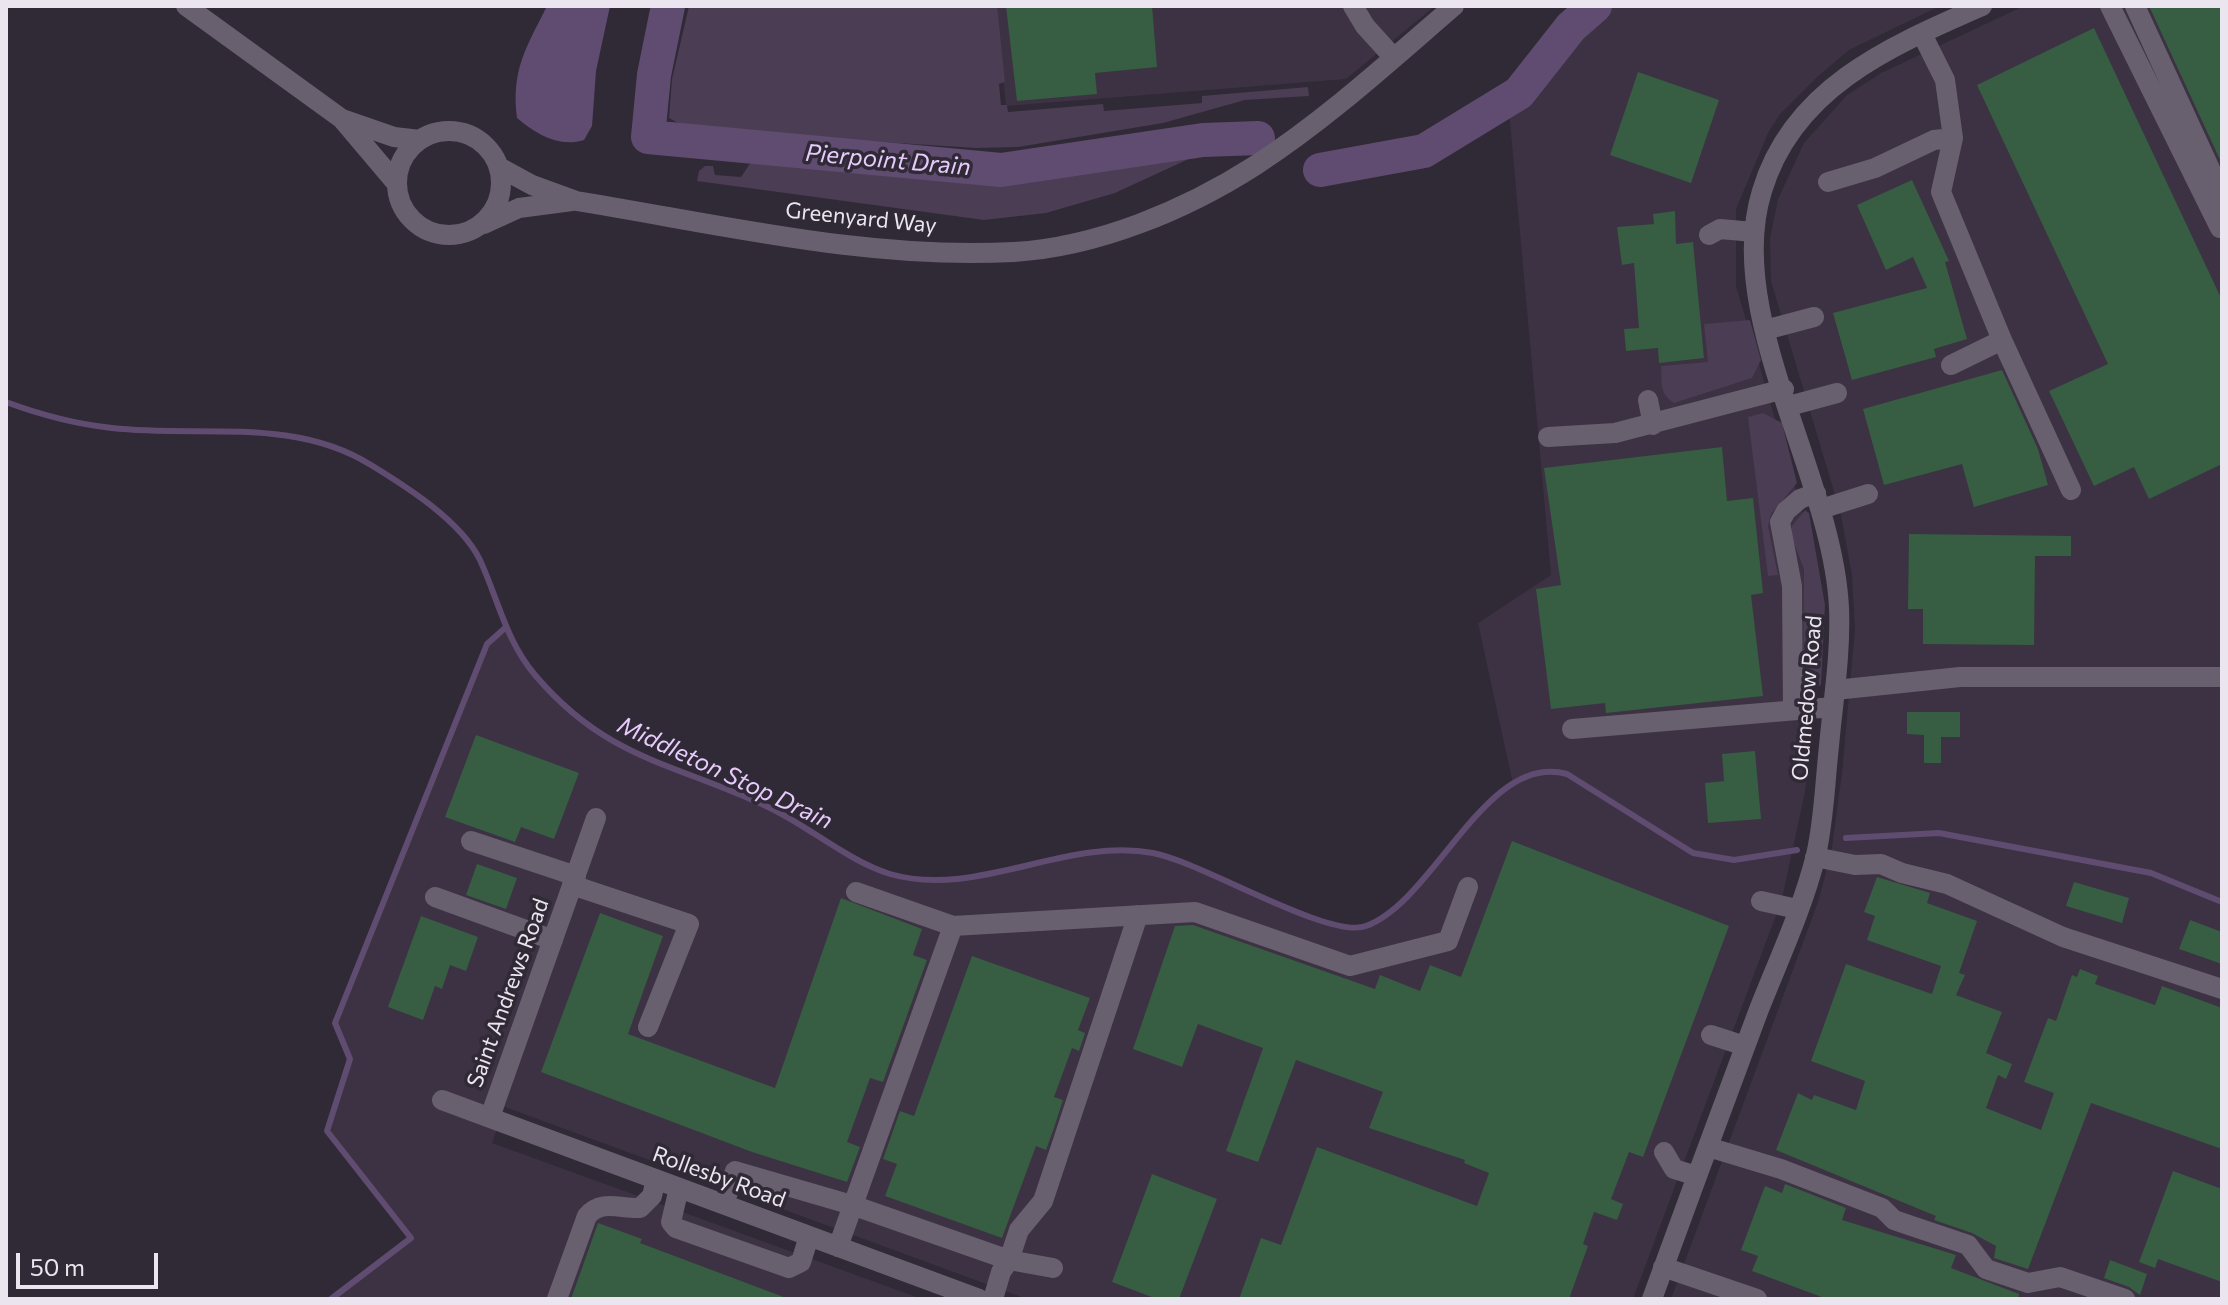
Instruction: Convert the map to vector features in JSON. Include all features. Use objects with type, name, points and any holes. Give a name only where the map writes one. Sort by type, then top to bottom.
[{"type":"street","points":[[186,6],[342,119],[397,184],[405,211],[426,231],[443,235],[461,234],[477,228],[490,216],[498,201],[499,167],[483,143],[470,135],[453,131],[420,140],[394,137],[342,119]]},
{"type":"street","points":[[1353,6],[1365,26],[1394,58]]},
{"type":"street","name":"Greenyard Way","points":[[499,167],[532,185],[576,201],[909,252],[1015,252],[1086,240],[1162,215],[1255,166],[1339,105],[1454,6]]},
{"type":"street","name":"Oldmedow Road","points":[[1652,1299],[1815,857],[1834,698],[1839,608],[1818,501],[1765,330],[1754,275],[1754,232],[1771,167],[1796,124],[1820,97],[1866,60],[1982,6]]},
{"type":"street","points":[[2110,6],[2220,228]]},
{"type":"street","points":[[2135,6],[2222,195]]},
{"type":"street","points":[[1922,34],[1945,80],[1953,138],[1941,192],[2002,340],[2071,490]]},
{"type":"street","points":[[1828,182],[1875,168],[1934,140],[1953,138]]},
{"type":"street","points":[[397,184],[407,152],[420,140]]},
{"type":"street","name":"Greenyard Way","points":[[477,228],[519,208],[576,201]]},
{"type":"street","points":[[1709,235],[1720,229],[1754,232]]},
{"type":"street","points":[[1765,330],[1814,317]]},
{"type":"street","points":[[1951,365],[2002,340]]},
{"type":"street","points":[[1548,437],[1615,433],[1787,397],[1837,393]]},
{"type":"street","points":[[1648,400],[1653,425]]},
{"type":"street","points":[[1793,710],[1792,586],[1780,522],[1786,511],[1800,499],[1818,501],[1868,494]]},
{"type":"street","points":[[1572,729],[1793,710],[1834,698],[1960,677],[2222,677]]},
{"type":"street","name":"Saint Andrews Road","points":[[490,1117],[596,818]]},
{"type":"street","points":[[471,841],[574,880]]},
{"type":"street","points":[[1815,857],[1855,865],[1881,864],[1947,884],[2063,937],[2222,989]]},
{"type":"street","name":"Saint Andrews Road","points":[[574,880],[624,902],[689,924],[648,1027]]},
{"type":"street","points":[[856,892],[953,926],[1195,912],[1350,966],[1448,941],[1468,887]]},
{"type":"street","points":[[435,897],[553,940]]},
{"type":"street","points":[[1761,901],[1797,909]]},
{"type":"street","points":[[993,1299],[1019,1230],[1043,1201],[1138,915]]},
{"type":"street","points":[[838,1247],[953,926]]},
{"type":"street","points":[[1711,1035],[1745,1046]]},
{"type":"street","name":"Rollesby Road","points":[[442,1100],[979,1299]]},
{"type":"street","points":[[1708,1147],[1820,1184],[1882,1208],[1894,1220],[1968,1245],[1986,1269],[2028,1283],[2060,1277],[2125,1299]]},
{"type":"street","points":[[1664,1152],[1674,1169],[1697,1176]]},
{"type":"street","points":[[724,1204],[735,1171],[852,1205],[1009,1260],[1053,1268]]},
{"type":"street","points":[[557,1299],[587,1216],[595,1207],[640,1208],[652,1196],[656,1179]]},
{"type":"street","points":[[679,1188],[671,1222],[676,1228],[690,1234],[789,1268],[801,1262],[809,1236]]},
{"type":"street","points":[[1663,1267],[1757,1299]]},
{"type":"shaded area","points":[[547,6],[610,6],[596,71],[592,126],[584,140],[557,141],[517,118],[518,73]]},
{"type":"shaded area","points":[[689,6],[997,6],[1005,82],[999,84],[1001,105],[1007,105],[1008,112],[1103,104],[1104,111],[1202,103],[1202,96],[1308,87],[1309,96],[1245,100],[1163,123],[1018,147],[976,148],[725,132],[678,123],[669,118],[672,79]]},
{"type":"shaded area","points":[[996,6],[1435,6],[1346,79],[1006,106]]},
{"type":"shaded area","points":[[1595,6],[1940,6],[1849,50],[1816,78],[1780,114],[1769,131],[1736,209],[1736,286],[1804,517],[1818,681],[1805,792],[1782,899],[1633,1299],[1027,1299],[505,1107],[492,1143],[922,1299],[331,1299],[410,1237],[327,1131],[350,1059],[335,1023],[487,644],[505,628],[534,673],[591,730],[646,760],[771,808],[890,874],[949,880],[1102,851],[1151,853],[1196,866],[1328,924],[1356,930],[1383,918],[1421,885],[1474,819],[1513,784],[1478,623],[1551,575],[1508,100],[1519,93],[1571,27]]},
{"type":"shaded area","points":[[2024,6],[2222,6],[2222,1299],[1671,1299],[1818,902],[1831,854],[1842,773],[1855,629],[1852,576],[1841,515],[1771,281],[1770,238],[1778,199],[1804,143],[1847,95],[1881,73]]},
{"type":"shaded area","points":[[1192,152],[1193,157],[1115,193],[1046,213],[984,220],[697,181],[699,171],[705,166],[713,166],[715,175],[741,177],[751,162],[829,165],[961,180],[1035,179]]},
{"type":"shaded area","points":[[1750,320],[1761,360],[1752,378],[1674,403],[1666,396],[1662,387],[1661,366],[1708,362],[1704,324]]},
{"type":"shaded area","points":[[1763,413],[1782,423],[1797,483],[1771,514],[1768,526],[1778,575],[1768,576],[1748,417]]},
{"type":"shaded area","points":[[1805,510],[1809,513],[1825,605],[1821,685],[1809,691],[1803,685],[1804,569],[1792,538],[1792,526]]},
{"type":"building","points":[[1006,6],[1152,6],[1157,67],[1095,73],[1097,94],[1017,101]]},
{"type":"building","points":[[2149,6],[2222,6],[2222,164]]},
{"type":"building","points":[[2094,28],[2222,300],[2222,464],[2149,499],[2134,467],[2094,486],[2049,391],[2108,364],[1977,85]]},
{"type":"building","points":[[1638,72],[1719,100],[1691,183],[1610,155]]},
{"type":"building","points":[[1912,180],[1949,261],[1945,262],[1967,339],[1934,349],[1936,357],[1852,380],[1833,313],[1927,288],[1913,257],[1886,270],[1857,205]]},
{"type":"building","points":[[1675,211],[1676,244],[1693,242],[1704,358],[1659,363],[1658,348],[1626,351],[1624,329],[1639,328],[1634,263],[1622,265],[1617,227],[1654,224],[1653,214]]},
{"type":"building","points":[[2002,370],[2038,449],[2048,485],[1974,507],[1962,464],[1884,485],[1863,409]]},
{"type":"building","points":[[1722,447],[1727,501],[1753,498],[1763,593],[1751,595],[1763,696],[1606,713],[1605,703],[1551,709],[1536,589],[1561,585],[1544,468]]},
{"type":"building","points":[[1909,534],[2071,536],[2071,556],[2035,556],[2034,645],[1923,644],[1923,609],[1908,609]]},
{"type":"building","points":[[1907,712],[1960,712],[1960,737],[1941,737],[1941,763],[1924,763],[1924,735],[1907,734]]},
{"type":"building","points":[[476,735],[579,773],[554,839],[521,827],[515,842],[445,817]]},
{"type":"building","points":[[1755,751],[1761,819],[1708,823],[1705,783],[1724,781],[1722,754]]},
{"type":"building","points":[[1512,841],[1729,926],[1643,1157],[1629,1152],[1611,1199],[1623,1204],[1617,1220],[1594,1212],[1583,1244],[1588,1246],[1569,1299],[1239,1299],[1261,1238],[1281,1245],[1317,1147],[1477,1206],[1489,1173],[1464,1163],[1465,1160],[1369,1128],[1383,1092],[1296,1060],[1258,1162],[1226,1151],[1263,1048],[1198,1024],[1182,1067],[1133,1049],[1175,926],[1193,925],[1375,989],[1380,975],[1420,991],[1430,965],[1461,977]]},
{"type":"building","points":[[477,864],[517,878],[506,909],[466,895]]},
{"type":"building","points":[[1877,877],[1930,893],[1927,903],[1977,921],[1959,973],[1965,975],[1956,995],[2002,1012],[1986,1053],[2012,1064],[2006,1079],[1998,1075],[1986,1108],[2041,1130],[2054,1093],[2024,1082],[2048,1018],[2056,1021],[2072,975],[2077,977],[2080,969],[2098,976],[2095,984],[2155,1005],[2162,986],[2222,1008],[2222,1149],[2091,1103],[2028,1269],[1994,1258],[1996,1246],[1972,1233],[1934,1220],[1936,1216],[1776,1150],[1798,1093],[1812,1100],[1814,1095],[1856,1110],[1865,1081],[1811,1061],[1846,964],[1932,994],[1941,966],[1867,940],[1875,916],[1864,912]]},
{"type":"building","points":[[2074,882],[2129,898],[2122,923],[2066,906]]},
{"type":"building","points":[[841,898],[922,929],[913,955],[927,960],[883,1082],[870,1078],[847,1142],[860,1147],[847,1182],[752,1152],[541,1072],[600,913],[663,936],[628,1034],[775,1088]]},
{"type":"building","points":[[421,916],[478,937],[466,971],[450,965],[442,989],[435,986],[423,1020],[388,1007]]},
{"type":"building","points":[[2190,920],[2222,932],[2222,964],[2179,949]]},
{"type":"building","points":[[972,956],[1090,998],[1078,1030],[1085,1033],[1079,1051],[1072,1048],[1054,1097],[1063,1100],[1046,1150],[1036,1146],[1002,1238],[885,1196],[897,1164],[883,1159],[900,1111],[914,1116]]},
{"type":"building","points":[[2173,1171],[2222,1189],[2222,1282],[2158,1259],[2155,1268],[2139,1262]]},
{"type":"building","points":[[1152,1174],[1217,1199],[1179,1299],[1157,1299],[1112,1282]]},
{"type":"building","points":[[1785,1184],[1846,1208],[1842,1220],[1956,1255],[1951,1268],[2019,1294],[2018,1299],[1827,1299],[1752,1271],[1758,1256],[1741,1250],[1765,1186],[1782,1193]]},
{"type":"building","points":[[598,1223],[642,1239],[640,1243],[789,1299],[571,1299]]},
{"type":"building","points":[[2110,1260],[2147,1274],[2140,1295],[2129,1287],[2104,1278]]},
{"type":"waterway","name":"Pierpoint Drain","points":[[668,6],[654,75],[648,137],[1001,170],[1203,140],[1258,138]]},
{"type":"waterway","name":"Pierpoint Drain","points":[[1320,170],[1424,151],[1519,93],[1571,27],[1595,6]]},
{"type":"waterway","name":"Middleton Stop Drain","points":[[6,402],[58,418],[112,428],[278,434],[341,450],[371,465],[432,506],[460,532],[480,560],[510,634],[525,662],[562,704],[589,726],[645,757],[770,808],[859,861],[890,874],[923,880],[955,879],[1087,853],[1120,850],[1153,853],[1175,859],[1324,922],[1348,927],[1366,926],[1391,911],[1416,888],[1486,805],[1511,784],[1538,773],[1567,774],[1693,853],[1734,860],[1797,850]]},
{"type":"waterway","points":[[331,1299],[411,1238],[327,1131],[350,1059],[335,1023],[487,644],[505,628]]},
{"type":"waterway","name":"Middleton Stop Drain","points":[[1846,838],[1939,833],[2151,873],[2222,902]]}]
